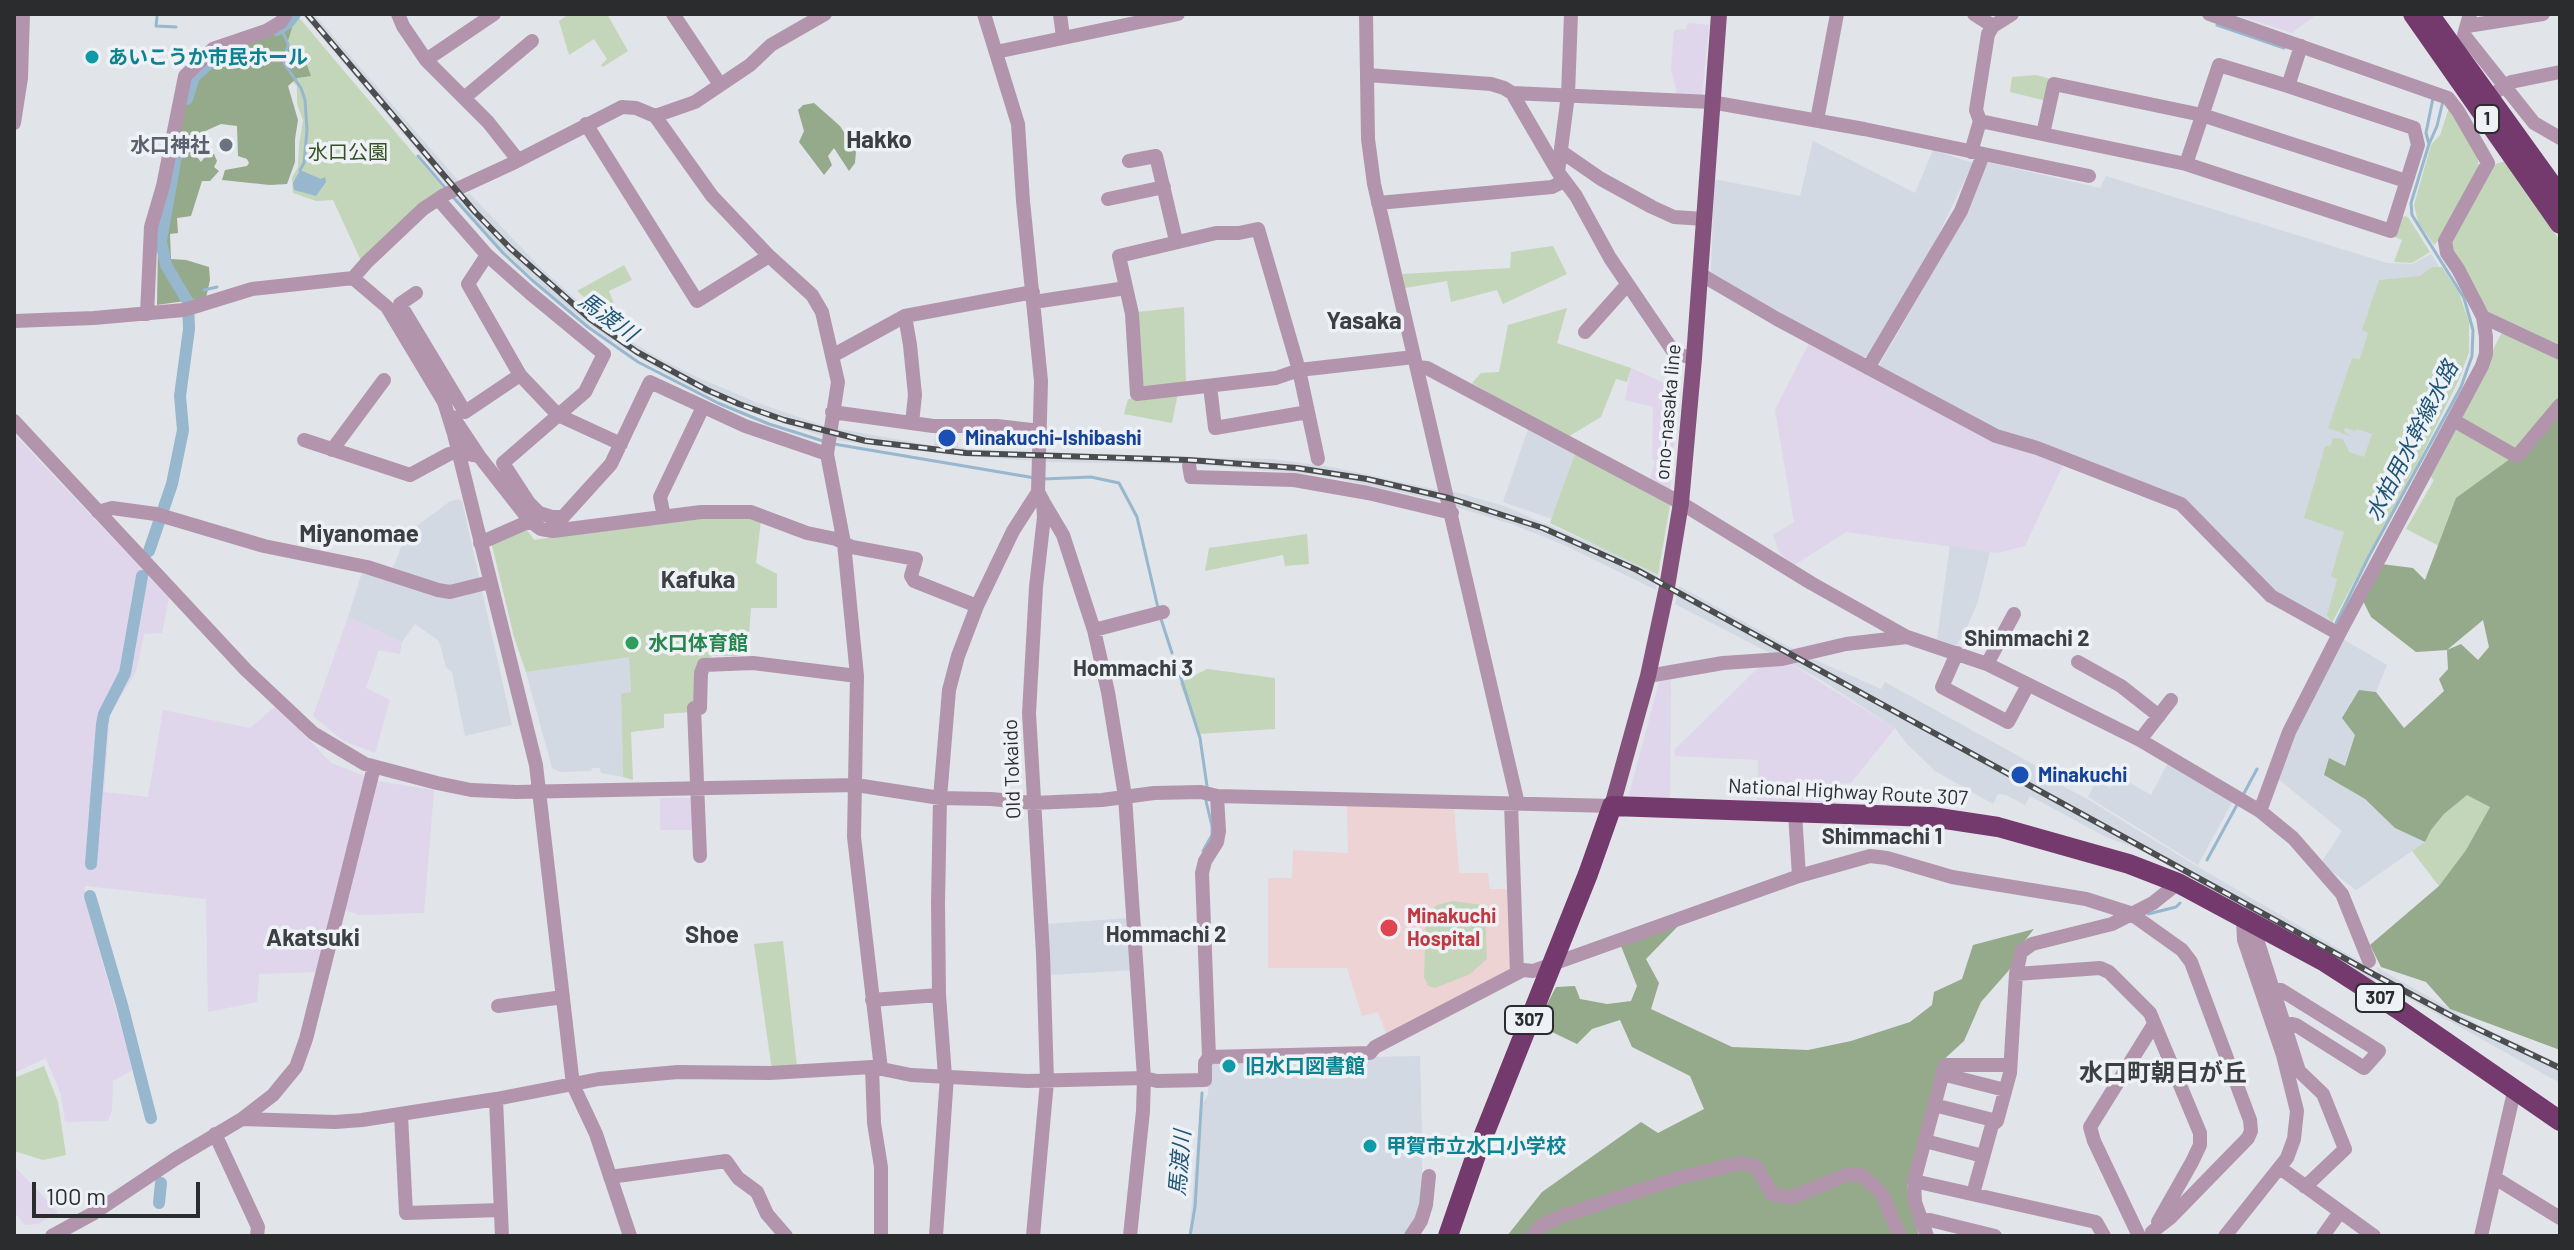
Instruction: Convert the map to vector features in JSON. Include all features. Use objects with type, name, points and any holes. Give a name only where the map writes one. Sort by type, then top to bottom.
[{"type":"highway","name":"1","points":[[2413,14],[2560,224]]},
{"type":"highway","name":"1","points":[[2429,14],[2560,196]]},
{"type":"highway","name":"National Highway Route 307","points":[[1612,806],[1932,817],[1971,822],[2129,864],[2178,883],[2337,970],[2560,1121]]},
{"type":"highway","name":"307","points":[[1448,1236],[1477,1152],[1612,806]]},
{"type":"main road","name":"ono-nasaka line","points":[[1612,806],[1648,676],[1681,503],[1719,14]]},
{"type":"street","points":[[14,123],[21,78],[23,14]]},
{"type":"street","points":[[147,314],[151,227],[163,186],[185,76],[213,49],[266,31],[281,22],[286,14]]},
{"type":"street","points":[[398,14],[426,60],[488,122],[518,160]]},
{"type":"street","points":[[426,60],[494,14]]},
{"type":"street","points":[[692,14],[676,18],[719,83]]},
{"type":"street","name":"Old Tokaido","points":[[984,14],[1018,124],[1041,381],[1039,488],[1044,517],[1036,587],[1029,713],[1047,1081],[1033,1236]]},
{"type":"street","points":[[1060,14],[1063,37]]},
{"type":"street","points":[[996,52],[1178,14]]},
{"type":"street","points":[[1366,14],[1368,139],[1378,203],[1520,804],[1517,973]]},
{"type":"street","points":[[1378,203],[1552,187],[1561,177],[1571,14]]},
{"type":"street","points":[[1817,120],[1837,14]]},
{"type":"street","points":[[1974,14],[1993,26]]},
{"type":"street","points":[[1868,368],[1961,211],[1977,153],[1980,121],[1976,110],[1988,34],[1993,26],[2012,14]]},
{"type":"street","points":[[2209,14],[2444,97],[2466,114],[2488,163],[2447,236],[2445,247],[2483,317],[2486,354],[2482,366],[2289,732],[2260,811]]},
{"type":"street","points":[[2543,14],[2468,20],[2464,35],[2500,89],[2534,123],[2560,138]]},
{"type":"street","points":[[655,116],[695,102],[750,65],[771,45],[817,16]]},
{"type":"street","points":[[464,98],[532,41]]},
{"type":"street","points":[[2288,86],[2301,46]]},
{"type":"street","points":[[1980,121],[2186,164],[2391,231],[2418,145],[2414,128],[2219,65],[2186,164]]},
{"type":"street","points":[[2500,89],[2511,82],[2560,72]]},
{"type":"street","points":[[1367,75],[1491,84],[1512,93],[1627,285],[1675,354],[1694,358]]},
{"type":"street","points":[[2043,134],[2054,84],[2202,115],[2406,181]]},
{"type":"street","points":[[1512,93],[1711,102],[1817,120],[2089,176]]},
{"type":"street","points":[[14,321],[191,309],[260,287],[353,278],[378,251],[444,195],[622,107],[636,108],[655,116],[712,196],[769,256],[812,295],[822,312],[838,382],[827,454],[844,543],[857,676],[854,837],[872,1000],[876,1068],[874,1123],[881,1167],[881,1236]]},
{"type":"street","points":[[586,124],[697,301],[769,256]]},
{"type":"street","points":[[1562,152],[1601,179],[1652,207],[1674,217],[1704,219]]},
{"type":"street","points":[[1129,161],[1156,156],[1176,241]]},
{"type":"street","points":[[1108,199],[1164,187]]},
{"type":"street","points":[[444,195],[487,255],[604,354],[585,392],[503,463],[539,513],[563,517],[611,464],[650,382],[745,426],[827,454]]},
{"type":"street","points":[[1318,459],[1299,370],[1258,229],[1216,233],[1119,256],[1132,314],[1137,394],[1276,378],[1299,370],[1416,362],[1681,503],[1811,583],[1907,637],[1987,664],[2140,740],[2260,811],[2293,838],[2342,894],[2369,961]]},
{"type":"street","points":[[487,255],[468,284],[520,375],[558,415],[621,444]]},
{"type":"street","points":[[1700,274],[1777,319],[1996,436],[2037,448],[2181,504],[2271,596],[2339,634]]},
{"type":"street","points":[[353,278],[387,307],[479,456],[530,521],[541,529],[553,531],[738,510],[751,512],[852,547],[916,559],[911,576],[914,581],[977,606]]},
{"type":"street","points":[[1585,332],[1627,285]]},
{"type":"street","points":[[832,356],[905,316],[1033,297],[1126,288]]},
{"type":"street","points":[[416,293],[400,304],[465,412],[520,375]]},
{"type":"street","points":[[905,316],[915,395],[912,423]]},
{"type":"street","points":[[2483,317],[2560,353]]},
{"type":"street","points":[[332,450],[384,380]]},
{"type":"street","points":[[1210,386],[1215,428],[1308,412]]},
{"type":"street","points":[[444,402],[536,765],[573,1085],[596,1134],[630,1235]]},
{"type":"street","points":[[2453,420],[2518,455],[2560,405]]},
{"type":"street","points":[[664,517],[660,497],[703,407]]},
{"type":"street","points":[[832,412],[933,426],[997,426],[1040,431]]},
{"type":"street","points":[[14,421],[246,670],[329,745],[374,767],[471,790],[856,785],[940,798],[1033,803],[1201,792],[1217,796],[1612,806]]},
{"type":"street","points":[[304,440],[410,475],[449,454],[458,452],[479,456]]},
{"type":"street","points":[[1189,465],[1191,477],[1294,480],[1368,493],[1452,513]]},
{"type":"street","points":[[936,1236],[946,1076],[939,995],[940,798],[949,690],[977,606],[1013,531],[1039,488]]},
{"type":"street","points":[[1039,488],[1063,535],[1094,630],[1125,796],[1144,1078],[1130,1236]]},
{"type":"street","points":[[98,512],[112,508],[161,515],[264,546],[367,567],[438,590],[450,592],[490,582]]},
{"type":"street","points":[[480,543],[530,521]]},
{"type":"street","points":[[1094,630],[1161,613]]},
{"type":"street","points":[[1987,664],[2014,614]]},
{"type":"street","points":[[1648,676],[1723,663],[1782,659],[1866,640],[1907,637]]},
{"type":"street","points":[[1957,653],[1942,687],[2008,722],[2028,685]]},
{"type":"street","points":[[2078,662],[2121,686],[2159,716]]},
{"type":"street","points":[[700,856],[694,708],[700,708],[704,665],[753,663],[857,676]]},
{"type":"street","points":[[2140,740],[2171,700]]},
{"type":"street","points":[[52,1236],[94,1213],[242,1119],[273,1095],[296,1067],[302,1054],[374,767]]},
{"type":"street","points":[[242,1119],[335,1122],[401,1115],[599,1079],[678,1072],[770,1073],[876,1068],[911,1075],[1047,1081],[1205,1080],[1205,1063],[1209,1057],[1202,873],[1205,861],[1217,842],[1217,796]]},
{"type":"street","points":[[1795,813],[1799,876]]},
{"type":"street","points":[[1209,1057],[1370,1053],[1375,1047],[1523,970],[1533,971],[1799,876],[1870,856],[1887,858],[1952,877],[2086,899],[2130,913],[2182,950],[2191,962],[2250,1120],[2251,1131],[2248,1138],[2170,1218],[2147,1235]]},
{"type":"street","points":[[1973,1194],[1992,1125],[1997,1121],[2010,1065],[2016,974],[2021,952],[2032,944],[2112,924],[2153,903],[2178,883]]},
{"type":"street","points":[[2243,918],[2256,936],[2299,1071],[2323,1094],[2345,1149],[2305,1187]]},
{"type":"street","points":[[2225,1236],[2292,1149],[2297,1111],[2283,1055],[2244,940],[2243,918]]},
{"type":"street","points":[[2016,974],[2100,968],[2109,972],[2144,1005],[2154,1024],[2200,1133],[2200,1145],[2147,1235]]},
{"type":"street","points":[[2272,988],[2281,990],[2379,1051],[2364,1068],[2296,1025],[2284,1022]]},
{"type":"street","points":[[872,1000],[939,995]]},
{"type":"street","points":[[498,1006],[563,997]]},
{"type":"street","points":[[2147,1235],[2094,1141],[2090,1127],[2154,1024]]},
{"type":"street","points":[[1927,1236],[1920,1221],[1914,1181],[1946,1065],[2010,1065]]},
{"type":"street","points":[[1942,1074],[2005,1090]]},
{"type":"street","points":[[2481,1236],[2514,1092]]},
{"type":"street","points":[[496,1099],[502,1236]]},
{"type":"street","points":[[1934,1105],[1997,1121]]},
{"type":"street","points":[[401,1115],[406,1213],[500,1210]]},
{"type":"street","points":[[215,1134],[258,1227],[257,1236]]},
{"type":"street","points":[[1925,1141],[1983,1156]]},
{"type":"street","points":[[610,1177],[726,1161],[738,1178],[757,1192],[767,1214],[786,1236]]},
{"type":"street","points":[[1532,1236],[1541,1226],[1559,1217],[1678,1178],[1741,1163],[1756,1166],[1772,1194],[1785,1197],[1849,1174],[1863,1176],[1882,1194],[1900,1236]]},
{"type":"street","points":[[2280,1168],[2374,1236]]},
{"type":"street","points":[[1411,1236],[1423,1213],[1429,1176]]},
{"type":"street","points":[[2495,1178],[2560,1218]]},
{"type":"street","points":[[1914,1181],[2096,1222],[2104,1236]]},
{"type":"street","points":[[2323,1236],[2340,1212]]},
{"type":"street","points":[[1920,1221],[1930,1220],[1995,1236]]},
{"type":"shaded area","points":[[302,14],[314,14],[461,184],[451,190]]},
{"type":"shaded area","points":[[2234,14],[2317,14],[2292,33]]},
{"type":"shaded area","points":[[1688,23],[1709,25],[1702,95],[1677,95],[1671,68],[1674,30],[1686,29]]},
{"type":"shaded area","points":[[1813,141],[1915,193],[1933,150],[1973,163],[1929,254],[1869,355],[1863,358],[1711,272],[1714,179],[1800,196]]},
{"type":"shaded area","points":[[1986,162],[2100,188],[2106,176],[2387,263],[2412,264],[2431,254],[2458,295],[2448,401],[2329,621],[2274,592],[2198,512],[1983,426],[1878,367],[1924,288],[1922,285]]},
{"type":"shaded area","points":[[469,193],[541,268],[620,334],[611,341],[547,291],[499,247],[456,199]]},
{"type":"shaded area","points":[[626,338],[697,377],[827,427],[825,437],[706,394],[617,344]]},
{"type":"shaded area","points":[[1810,341],[2063,465],[2025,546],[1998,553],[1846,532],[1793,566],[1779,552],[1773,535],[1794,522],[1775,410]]},
{"type":"shaded area","points":[[1631,368],[1680,390],[1670,490],[1649,482],[1655,461],[1652,459],[1653,407],[1625,400]]},
{"type":"shaded area","points":[[1529,426],[1576,451],[1552,519],[1503,502]]},
{"type":"shaded area","points":[[834,428],[934,446],[935,433],[958,434],[958,447],[1036,454],[1036,461],[951,455],[834,440]]},
{"type":"shaded area","points":[[14,434],[169,598],[162,633],[144,634],[136,672],[110,714],[104,792],[148,797],[163,710],[250,728],[276,706],[331,763],[378,781],[434,790],[424,913],[359,915],[333,905],[317,972],[259,974],[257,1002],[208,1012],[206,899],[85,886],[85,900],[133,1070],[113,1081],[112,1110],[108,1121],[65,1122],[61,1095],[46,1058],[14,1073]]},
{"type":"shaded area","points":[[1046,454],[1271,459],[1332,467],[1442,491],[1445,502],[1322,475],[1191,464],[1045,462]]},
{"type":"shaded area","points":[[1452,491],[1504,506],[1611,552],[1658,576],[1656,590],[1564,545],[1456,507]]},
{"type":"shaded area","points":[[458,499],[462,501],[512,725],[465,736],[452,672],[446,667],[439,641],[415,624],[402,642],[348,617],[365,563],[392,571],[401,547],[412,540],[418,525]]},
{"type":"shaded area","points":[[1950,545],[1990,552],[1978,601],[1956,646],[1937,639]]},
{"type":"shaded area","points":[[1679,586],[1804,655],[1881,689],[1885,682],[2040,768],[2038,773],[2089,800],[2368,966],[2375,982],[2141,850],[2106,837],[2030,796],[2025,805],[1998,794],[1993,804],[1935,771],[1895,728],[1818,678],[1675,604]]},
{"type":"shaded area","points":[[348,617],[402,642],[400,654],[379,650],[366,688],[390,700],[375,753],[344,741],[313,716]]},
{"type":"shaded area","points":[[2341,638],[2387,665],[2376,692],[2359,690],[2355,735],[2344,767],[2324,775],[2365,799],[2395,828],[2425,842],[2356,890],[2321,863],[2342,831],[2277,778],[2294,735]]},
{"type":"shaded area","points":[[629,656],[631,693],[621,694],[623,777],[601,773],[600,768],[560,772],[552,768],[526,672]]},
{"type":"shaded area","points":[[1784,660],[1895,728],[1851,783],[1839,784],[1835,810],[1757,805],[1758,760],[1675,756],[1674,750],[1763,663]]},
{"type":"shaded area","points":[[1660,678],[1671,678],[1670,804],[1636,800],[1629,795]]},
{"type":"shaded area","points":[[2168,763],[2234,799],[2198,865],[2088,797],[2097,780],[2110,788],[2120,777],[2151,795]]},
{"type":"shaded area","points":[[660,798],[692,798],[692,830],[660,830]]},
{"type":"shaded area","name":"Minakuchi Hospital","points":[[1347,804],[1454,807],[1459,873],[1488,873],[1490,889],[1508,889],[1512,974],[1387,1036],[1378,1012],[1362,1016],[1347,968],[1268,968],[1268,878],[1292,878],[1293,850],[1348,853]]},
{"type":"shaded area","points":[[1129,918],[1135,970],[1050,975],[1045,924]]},
{"type":"shaded area","points":[[2376,967],[2477,1024],[2560,1064],[2560,1083],[2385,985]]},
{"type":"shaded area","points":[[1420,1056],[1422,1210],[1403,1236],[1189,1236],[1200,1108],[1208,1095],[1209,1067],[1217,1060]]},
{"type":"shaded area","points":[[14,1166],[58,1212],[38,1224],[25,1225],[14,1212]]},
{"type":"green space","name":"水口公園","points":[[296,14],[446,192],[362,263],[333,200],[316,201],[293,193],[292,178],[298,167],[303,120],[297,104],[297,86],[279,70],[286,24]]},
{"type":"green space","points":[[569,14],[607,14],[628,51],[603,67],[601,65],[607,59],[594,39],[569,55],[559,21]]},
{"type":"green space","points":[[289,24],[292,28],[287,44],[293,45],[305,60],[311,76],[297,78],[288,86],[298,120],[295,162],[287,184],[222,180],[225,170],[249,163],[238,156],[237,126],[221,124],[203,132],[196,148],[197,157],[201,162],[207,154],[214,154],[217,161],[214,167],[219,171],[210,181],[202,181],[191,216],[177,218],[178,233],[170,234],[171,259],[209,267],[206,298],[157,305],[158,245],[191,76],[218,52]]},
{"type":"green space","points":[[2036,75],[2051,79],[2047,101],[2010,92],[2012,77]]},
{"type":"green space","points":[[814,103],[840,126],[856,151],[855,163],[849,171],[834,148],[828,156],[832,165],[824,175],[799,142],[804,131],[798,110],[803,105]]},
{"type":"green space","points":[[2449,108],[2477,152],[2479,171],[2434,245],[2418,222],[2414,205],[2431,145],[2440,135]]},
{"type":"green space","points":[[2505,161],[2560,241],[2560,347],[2493,319],[2451,253],[2449,236],[2493,165]]},
{"type":"green space","points":[[2405,216],[2430,252],[2412,263],[2394,262],[2402,240],[2395,237],[2401,218]]},
{"type":"green space","points":[[1553,246],[1567,274],[1503,304],[1497,290],[1451,302],[1447,281],[1405,288],[1402,274],[1510,268],[1511,252]]},
{"type":"green space","points":[[624,265],[632,280],[609,291],[618,314],[609,319],[577,291]]},
{"type":"green space","points":[[2432,267],[2442,267],[2459,293],[2469,322],[2469,352],[2420,459],[2332,623],[2327,615],[2337,579],[2331,576],[2344,532],[2304,518],[2325,447],[2331,445],[2333,438],[2343,439],[2349,452],[2364,457],[2372,434],[2345,428],[2344,432],[2353,437],[2328,428],[2352,358],[2360,359],[2368,333],[2362,330],[2379,280],[2420,276]]},
{"type":"green space","points":[[1184,307],[1186,385],[1143,390],[1137,312]]},
{"type":"green space","points":[[1567,308],[1557,343],[1631,368],[1627,382],[1616,379],[1601,417],[1566,438],[1472,383],[1481,373],[1499,372],[1508,325]]},
{"type":"green space","points":[[2502,332],[2560,355],[2560,402],[2518,453],[2457,421]]},
{"type":"green space","points":[[1178,393],[1172,423],[1124,414],[1128,399]]},
{"type":"green space","points":[[2560,411],[2560,1050],[2450,1009],[2426,982],[2381,967],[2370,945],[2439,886],[2466,850],[2490,807],[2467,795],[2444,814],[2425,842],[2395,828],[2365,799],[2324,775],[2329,758],[2345,766],[2355,735],[2342,718],[2359,690],[2376,692],[2404,728],[2444,691],[2439,679],[2448,669],[2447,650],[2416,652],[2371,617],[2362,599],[2381,564],[2413,568],[2425,580],[2456,498],[2514,456]],"holes":[[[2483,620],[2489,647],[2478,660],[2461,644],[2447,650]]]},
{"type":"green space","points":[[2455,424],[2514,456],[2439,546],[2406,529],[2434,480],[2428,474]]},
{"type":"green space","points":[[1576,451],[1670,505],[1658,575],[1550,523]]},
{"type":"green space","name":"水口体育館","points":[[711,513],[761,520],[756,563],[777,574],[777,608],[751,608],[748,648],[740,656],[712,656],[697,666],[698,700],[692,712],[664,714],[664,728],[631,732],[633,780],[623,777],[621,694],[631,692],[629,657],[526,672],[514,637],[491,541],[525,527],[534,540]]},
{"type":"green space","points":[[1307,534],[1309,564],[1285,566],[1283,555],[1205,571],[1209,548]]},
{"type":"green space","points":[[1207,669],[1275,678],[1275,729],[1198,734],[1180,683]]},
{"type":"green space","points":[[2467,794],[2490,807],[2466,850],[2439,886],[2412,851],[2425,842],[2444,814]]},
{"type":"green space","points":[[1453,901],[1483,905],[1487,959],[1470,974],[1435,988],[1428,986],[1424,977],[1426,917],[1437,905]]},
{"type":"green space","points":[[1680,924],[1646,959],[1659,983],[1651,1009],[1732,1047],[1808,1050],[1851,1041],[1910,1022],[1932,1005],[1934,992],[1962,979],[1973,945],[2034,929],[2018,949],[2010,969],[1981,1002],[1964,1041],[1940,1063],[1907,1185],[1919,1236],[1507,1236],[1542,1192],[1641,1122],[1658,1133],[1704,1109],[1690,1076],[1632,1047],[1620,1020],[1592,1029],[1577,1044],[1552,1032],[1544,1010],[1556,987],[1575,986],[1580,999],[1607,1004],[1631,1001],[1637,986],[1621,946]]},
{"type":"green space","points":[[783,941],[797,1067],[774,1070],[754,944]]},
{"type":"green space","points":[[44,1066],[58,1102],[66,1155],[43,1160],[14,1151],[14,1078]]},
{"type":"water","points":[[300,170],[321,179],[325,177],[326,182],[316,196],[294,190],[293,183]]},
{"type":"waterway","points":[[277,30],[295,14]]},
{"type":"waterway","points":[[157,17],[156,26],[176,27]]},
{"type":"waterway","points":[[2217,25],[2284,48]]},
{"type":"waterway","points":[[281,28],[288,44],[284,63],[301,88],[305,100],[307,130],[304,163],[300,170]]},
{"type":"waterway","points":[[187,99],[194,77],[217,56],[238,47]]},
{"type":"waterway","points":[[2429,144],[2426,133],[2433,98]]},
{"type":"waterway","name":"水柏用水幹線水路","points":[[2336,623],[2461,387],[2472,356],[2473,330],[2464,298],[2412,215],[2411,203],[2443,101]]},
{"type":"waterway","points":[[149,551],[172,484],[183,430],[180,396],[189,329],[188,302],[166,265],[161,241],[178,145]]},
{"type":"waterway","name":"馬渡川","points":[[418,156],[447,190]]},
{"type":"waterway","name":"馬渡川","points":[[452,196],[532,280],[588,327],[638,362],[718,403],[823,441]]},
{"type":"waterway","points":[[204,290],[217,287]]},
{"type":"waterway","name":"馬渡川","points":[[834,444],[1035,478]]},
{"type":"waterway","name":"馬渡川","points":[[1043,479],[1091,477],[1119,483],[1137,517],[1158,608]]},
{"type":"waterway","points":[[91,864],[102,724],[125,673],[142,576]]},
{"type":"waterway","name":"馬渡川","points":[[1161,619],[1172,653]]},
{"type":"waterway","name":"馬渡川","points":[[1176,662],[1200,738],[1207,786]]},
{"type":"waterway","name":"水柏用水幹線水路","points":[[2242,797],[2257,769]]},
{"type":"waterway","name":"馬渡川","points":[[1203,851],[1212,835],[1206,801]]},
{"type":"waterway","name":"水柏用水幹線水路","points":[[2207,860],[2238,803]]},
{"type":"waterway","points":[[90,896],[151,1118]]},
{"type":"waterway","points":[[2148,914],[2176,907],[2180,903]]},
{"type":"waterway","name":"馬渡川","points":[[1190,1236],[1195,1207],[1202,1093]]},
{"type":"waterway","points":[[159,1203],[161,1183]]},
{"type":"railway","points":[[307,14],[475,212],[510,248],[590,319],[637,352],[707,390],[784,420],[866,441],[966,453],[1189,460],[1297,468],[1367,479],[1449,498],[1543,528],[1637,570],[2375,975],[2459,1020],[2560,1068]]},
{"type":"place","name":"あいこうか市民ホール","points":[[92,57]]},
{"type":"place","name":"水口神社","points":[[226,145]]},
{"type":"place","name":"Minakuchi-Ishibashi","points":[[947,438]]},
{"type":"place","name":"水口体育館","points":[[632,643]]},
{"type":"place","name":"Minakuchi","points":[[2020,775]]},
{"type":"place","name":"Minakuchi Hospital","points":[[1389,928]]},
{"type":"place","name":"旧水口図書館","points":[[1229,1066]]},
{"type":"place","name":"甲賀市立水口小学校","points":[[1370,1146]]},
{"type":"district","name":"Hakko","points":[[879,140]]},
{"type":"district","name":"Yasaka","points":[[1364,321]]},
{"type":"district","name":"Miyanomae","points":[[359,534]]},
{"type":"district","name":"Kafuka","points":[[698,580]]},
{"type":"district","name":"Shimmachi 2","points":[[2027,639]]},
{"type":"district","name":"Hommachi 3","points":[[1133,669]]},
{"type":"district","name":"Shimmachi 1","points":[[1882,837]]},
{"type":"district","name":"Shoe","points":[[712,935]]},
{"type":"district","name":"Hommachi 2","points":[[1166,935]]},
{"type":"district","name":"Akatsuki","points":[[313,938]]},
{"type":"district","name":"水口町朝日が丘","points":[[2163,1073]]}]
